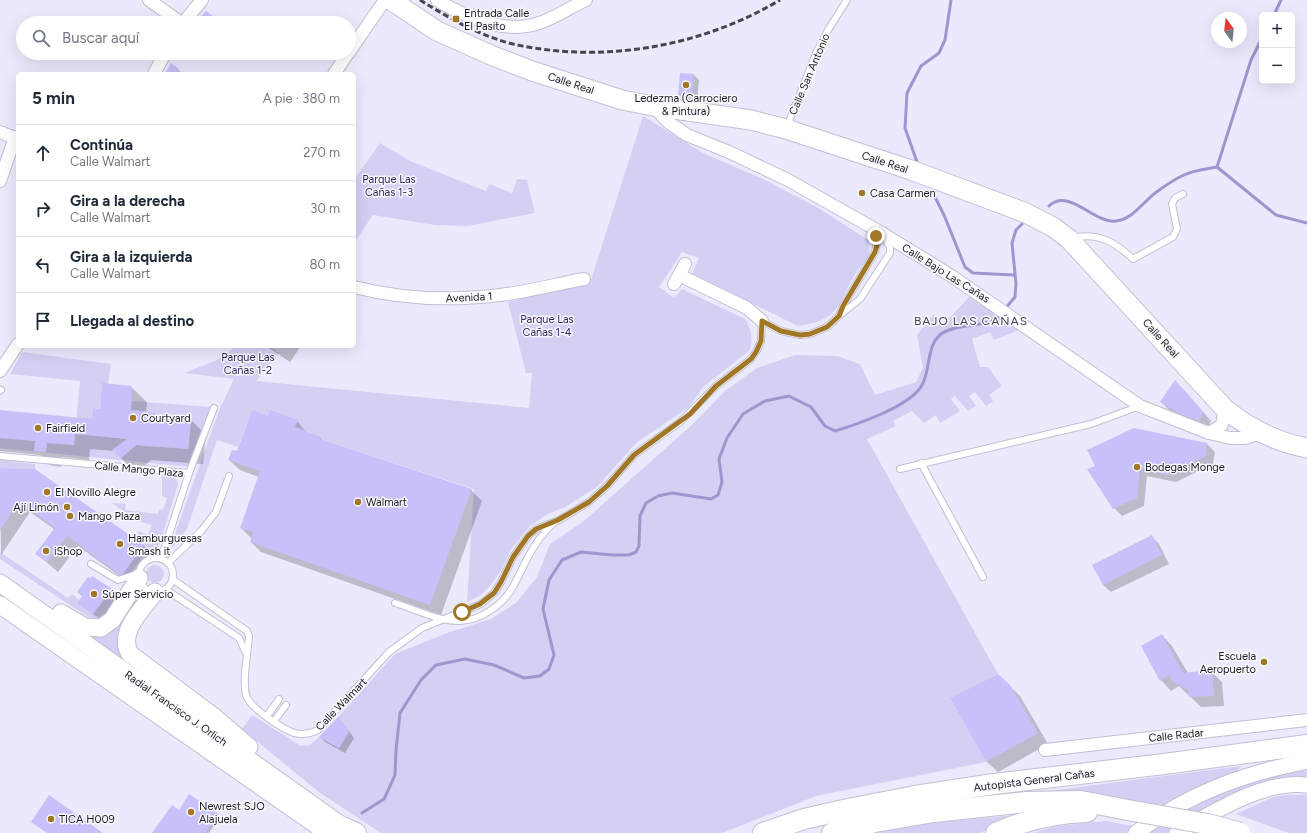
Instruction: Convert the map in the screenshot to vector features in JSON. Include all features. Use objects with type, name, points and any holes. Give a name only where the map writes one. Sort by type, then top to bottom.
[{"type":"highway","name":"Autopista General Cañas","points":[[764,833],[811,817],[915,796],[994,784],[1307,745]]},
{"type":"highway","name":"Autopista General Cañas","points":[[832,833],[875,822],[934,812],[1026,802],[1081,801],[1208,824],[1240,833]]},
{"type":"highway","points":[[996,833],[1035,819],[1068,813],[1133,811]]},
{"type":"main road","name":"Calle Real","points":[[391,0],[437,30],[493,56],[607,95],[654,106],[751,120],[786,129],[911,170],[1026,213],[1053,227],[1069,239],[1225,409],[1242,423],[1261,433],[1288,444],[1307,448]]},
{"type":"main road","points":[[0,569],[67,617],[85,627],[92,629],[101,628],[108,625],[139,576]]},
{"type":"main road","name":"Radial Francisco J. Orlich","points":[[0,582],[324,813],[345,832]]},
{"type":"main road","points":[[160,591],[128,629],[126,644],[130,654],[213,716],[324,813]]},
{"type":"main road","name":"Radial Francisco J. Orlich","points":[[0,605],[345,832]]},
{"type":"street","points":[[149,0],[172,16]]},
{"type":"street","points":[[188,16],[202,0]]},
{"type":"street","points":[[356,43],[385,0]]},
{"type":"street","points":[[437,0],[472,18],[493,24],[512,27],[541,23],[586,0]]},
{"type":"street","points":[[155,72],[161,60]]},
{"type":"street","points":[[335,72],[344,60]]},
{"type":"street","name":"Calle Bajo Las Cañas","points":[[654,106],[668,122],[687,135],[743,158],[788,180],[877,230],[996,305],[1140,406],[1209,433],[1230,438],[1245,438],[1261,433]]},
{"type":"street","points":[[0,132],[16,138],[0,181]]},
{"type":"street","points":[[685,264],[677,280],[747,308],[762,321]]},
{"type":"street","name":"Avenida 1","points":[[356,287],[405,297],[436,299],[476,298],[501,295],[584,279]]},
{"type":"street","points":[[0,371],[16,347]]},
{"type":"street","points":[[1209,433],[1222,425],[1225,409]]},
{"type":"street","name":"Calle Radar","points":[[1045,750],[1307,720]]},
{"type":"street","points":[[1136,833],[1165,813],[1213,788],[1242,777],[1307,762]]},
{"type":"street","points":[[1177,833],[1207,816],[1258,792],[1278,786],[1307,785]]},
{"type":"lane","name":"Calle San Antonio","points":[[786,129],[816,51],[847,0]]},
{"type":"lane","points":[[1069,239],[1085,235],[1102,238],[1122,248],[1133,259],[1173,237],[1177,229],[1172,204],[1176,198],[1183,194]]},
{"type":"lane","points":[[839,316],[843,306],[876,249],[877,230]]},
{"type":"lane","points":[[762,321],[781,331],[800,335],[810,334],[822,329],[839,316],[860,299],[890,253],[889,243],[877,230]]},
{"type":"lane","name":"Calle Walmart","points":[[172,579],[247,631],[249,636],[245,682],[247,697],[250,703],[266,716],[293,732],[311,734],[318,730],[389,652],[422,628],[443,618],[480,604],[494,593],[513,557],[528,536],[536,529],[558,520],[579,508],[597,495],[634,455],[690,414],[716,386],[751,359],[761,341],[762,321]]},
{"type":"lane","points":[[900,469],[1090,424],[1140,406]]},
{"type":"lane","points":[[189,473],[214,408]]},
{"type":"lane","name":"Calle Mango Plaza","points":[[0,456],[189,473],[161,559]]},
{"type":"lane","points":[[921,463],[983,577]]},
{"type":"lane","points":[[168,563],[202,530],[216,512],[229,476]]},
{"type":"lane","name":"Calle Walmart","points":[[443,618],[458,621],[472,618],[495,608],[509,593],[524,563],[542,534],[558,520]]},
{"type":"lane","points":[[156,558],[168,563],[172,570],[172,579],[160,591],[144,588],[139,576],[142,565],[156,558]]},
{"type":"lane","points":[[92,564],[118,580],[139,576]]},
{"type":"lane","name":"Calle Walmart","points":[[160,591],[240,638],[248,658]]},
{"type":"lane","points":[[395,603],[443,618]]},
{"type":"lane","points":[[266,716],[279,699]]},
{"type":"lane","points":[[274,721],[286,705]]},
{"type":"green space","points":[[643,116],[703,153],[765,180],[820,209],[868,240],[870,256],[856,273],[836,309],[823,320],[798,326],[692,274],[699,258],[682,252],[659,287],[674,298],[682,289],[745,319],[751,335],[751,347],[749,351],[703,387],[689,407],[636,443],[597,487],[567,506],[546,515],[530,526],[511,549],[502,569],[490,586],[481,595],[467,602],[474,489],[320,439],[319,436],[252,410],[238,447],[217,440],[187,529],[171,549],[220,408],[234,379],[184,373],[215,361],[234,348],[272,348],[279,353],[256,381],[529,408],[532,373],[526,373],[508,302],[590,283]]},
{"type":"green space","name":"Parque Las Cañas 1-3","points":[[380,143],[410,161],[486,191],[489,184],[512,193],[517,179],[527,180],[535,213],[468,226],[435,225],[373,215],[356,240],[356,177]]},
{"type":"green space","points":[[969,297],[1019,330],[994,340],[990,332],[972,339],[980,367],[988,367],[1002,386],[989,395],[993,401],[986,406],[975,392],[969,396],[976,406],[968,411],[955,396],[951,399],[960,411],[940,423],[936,415],[924,423],[912,411],[893,421],[896,426],[867,439],[998,674],[950,698],[986,762],[816,796],[722,833],[381,833],[320,793],[242,729],[252,715],[301,746],[310,745],[319,737],[339,748],[349,732],[339,716],[395,654],[447,633],[491,619],[516,603],[537,577],[550,544],[584,521],[694,423],[725,391],[757,368],[795,355],[837,356],[860,364],[875,395],[916,382],[923,368],[917,335],[934,314],[944,324]]},
{"type":"green space","points":[[22,352],[111,364],[108,384],[102,384],[100,409],[93,408],[91,435],[127,439],[112,450],[121,458],[143,440],[142,446],[189,449],[191,419],[156,416],[156,413],[131,410],[132,401],[211,407],[190,467],[0,448],[0,438],[35,441],[34,451],[46,452],[47,443],[74,445],[80,381],[10,374]]},
{"type":"green space","points":[[0,460],[35,464],[35,469],[0,468]]},
{"type":"green space","points":[[162,475],[175,478],[178,484],[160,544],[153,551],[145,553],[130,574],[121,575],[143,545],[135,538],[139,531],[148,535],[152,525],[136,521],[112,503],[126,504],[125,510],[158,514],[159,509],[163,510],[167,498],[162,496]]},
{"type":"green space","points":[[0,552],[68,598],[72,594],[79,600],[77,603],[93,614],[112,589],[121,593],[108,611],[103,615],[94,618],[88,617],[0,559]]},
{"type":"green space","points":[[151,565],[159,565],[164,570],[162,581],[159,583],[151,583],[146,578],[146,570]]},
{"type":"green space","points":[[138,592],[146,597],[121,651],[127,662],[81,631],[90,633]]},
{"type":"green space","points":[[1241,766],[1235,774],[1169,806],[1126,799],[1002,797]]},
{"type":"green space","points":[[1307,766],[1307,777],[1287,778],[1213,805],[1167,833],[1148,833],[1175,814],[1239,782]]},
{"type":"green space","points":[[1307,795],[1307,833],[1289,833],[1236,814],[1273,797]]},
{"type":"green space","points":[[1019,815],[980,833],[871,833],[929,823]]},
{"type":"green space","points":[[1106,821],[1138,827],[1129,833],[1032,833],[1057,826]]},
{"type":"building","points":[[206,11],[213,16],[202,16]]},
{"type":"building","points":[[171,63],[179,69],[177,72],[166,72]]},
{"type":"building","name":"Ledezma (Carrociero & Pintura)","points":[[680,73],[694,74],[692,97],[678,95]]},
{"type":"building","points":[[1175,380],[1204,413],[1199,421],[1180,414],[1160,402]]},
{"type":"building","points":[[102,383],[132,386],[131,410],[156,413],[156,416],[191,419],[188,449],[136,445],[121,458],[112,450],[127,439],[75,434],[74,445],[47,443],[46,452],[34,451],[35,441],[0,438],[0,410],[92,419],[93,408],[100,409]]},
{"type":"building","name":"Walmart","points":[[252,410],[268,416],[270,410],[298,420],[295,427],[319,436],[320,439],[472,489],[430,605],[250,542],[253,532],[240,528],[260,471],[228,460],[232,450],[237,451]]},
{"type":"building","name":"Bodegas Monge","points":[[1134,428],[1207,443],[1206,456],[1167,475],[1140,468],[1137,498],[1113,509],[1087,469],[1095,466],[1087,450]]},
{"type":"building","name":"Mango Plaza","points":[[0,468],[35,469],[144,545],[123,574],[120,575],[67,536],[47,562],[35,554],[55,528],[19,502],[0,530]]},
{"type":"building","points":[[1152,535],[1162,555],[1103,585],[1092,565]]},
{"type":"building","name":"Súper Servicio","points":[[92,576],[112,589],[93,614],[77,603],[82,596],[77,592],[88,577],[90,578]]},
{"type":"building","points":[[1162,634],[1183,673],[1212,670],[1214,696],[1189,697],[1188,690],[1173,682],[1169,675],[1160,681],[1141,646]]},
{"type":"building","points":[[998,674],[1010,685],[1038,733],[986,762],[950,698]]},
{"type":"building","points":[[339,716],[349,732],[339,748],[319,737]]},
{"type":"building","name":"Newrest SJO Alajuela","points":[[189,794],[219,814],[205,833],[152,833],[172,805],[179,810]]},
{"type":"building","points":[[49,795],[103,833],[47,833],[31,822]]},
{"type":"waterway","points":[[917,162],[905,128],[907,93],[921,66],[939,53],[945,40],[951,0]]},
{"type":"waterway","points":[[1275,12],[1281,0]]},
{"type":"waterway","points":[[1217,167],[1251,60],[1259,44]]},
{"type":"waterway","points":[[1049,206],[1057,201],[1065,201],[1073,203],[1099,217],[1108,220],[1122,220],[1134,213],[1153,195],[1177,178],[1188,173],[1217,167],[1276,215],[1307,223]]},
{"type":"waterway","points":[[933,193],[944,215],[965,267],[973,273],[1014,275]]},
{"type":"waterway","points":[[1004,310],[1015,297],[1016,284],[1012,243],[1016,230],[1022,224]]},
{"type":"waterway","points":[[362,813],[384,799],[395,775],[400,713],[421,680],[436,665],[465,659],[494,665],[524,678],[540,676],[549,669],[554,655],[543,609],[549,580],[562,560],[581,552],[612,555],[629,555],[636,552],[639,546],[640,516],[646,503],[658,496],[672,493],[711,499],[718,495],[722,482],[719,459],[727,438],[743,414],[765,401],[789,396],[811,407],[825,426],[835,431],[870,419],[896,407],[916,393],[925,379],[933,345],[941,334],[948,330],[989,322],[1001,314]]},
{"type":"railway","points":[[420,0],[465,26],[501,41],[547,50],[582,52],[616,51],[651,47],[685,40],[718,30],[750,16],[780,0]]},
{"type":"place","name":"Entrada Calle El Pasito","points":[[456,19]]},
{"type":"place","name":"Ledezma (Carrociero & Pintura)","points":[[686,85]]},
{"type":"place","name":"Casa Carmen","points":[[862,193]]},
{"type":"place","name":"Courtyard","points":[[133,418]]},
{"type":"place","name":"Fairfield","points":[[38,428]]},
{"type":"place","name":"Bodegas Monge","points":[[1137,467]]},
{"type":"place","name":"El Novillo Alegre","points":[[47,492]]},
{"type":"place","name":"Walmart","points":[[358,502]]},
{"type":"place","name":"Ají Limón","points":[[67,507]]},
{"type":"place","name":"Mango Plaza","points":[[70,516]]},
{"type":"place","name":"Hamburguesas Smash it","points":[[120,544]]},
{"type":"place","name":"iShop","points":[[46,551]]},
{"type":"place","name":"Súper Servicio","points":[[94,594]]},
{"type":"place","name":"Escuela Aeropuerto","points":[[1264,662]]},
{"type":"place","name":"Newrest SJO Alajuela","points":[[191,812]]},
{"type":"place","name":"TICA H009","points":[[51,819]]},
{"type":"district","name":"BAJO LAS CAÑAS","points":[[971,321]]},
{"type":"route","points":[[462,612],[480,604],[494,593],[513,557],[528,536],[536,529],[558,520],[589,502],[614,479],[634,455],[690,414],[716,386],[751,359],[761,341],[762,321],[781,331],[800,335],[810,334],[827,327],[839,316],[843,306],[875,252],[877,245],[876,236]]},
{"type":"park label","name":"Parque Las Cañas 1-4","points":[[547,325]]},
{"type":"park label","name":"Parque Las Cañas 1-2","points":[[248,363]]}]
